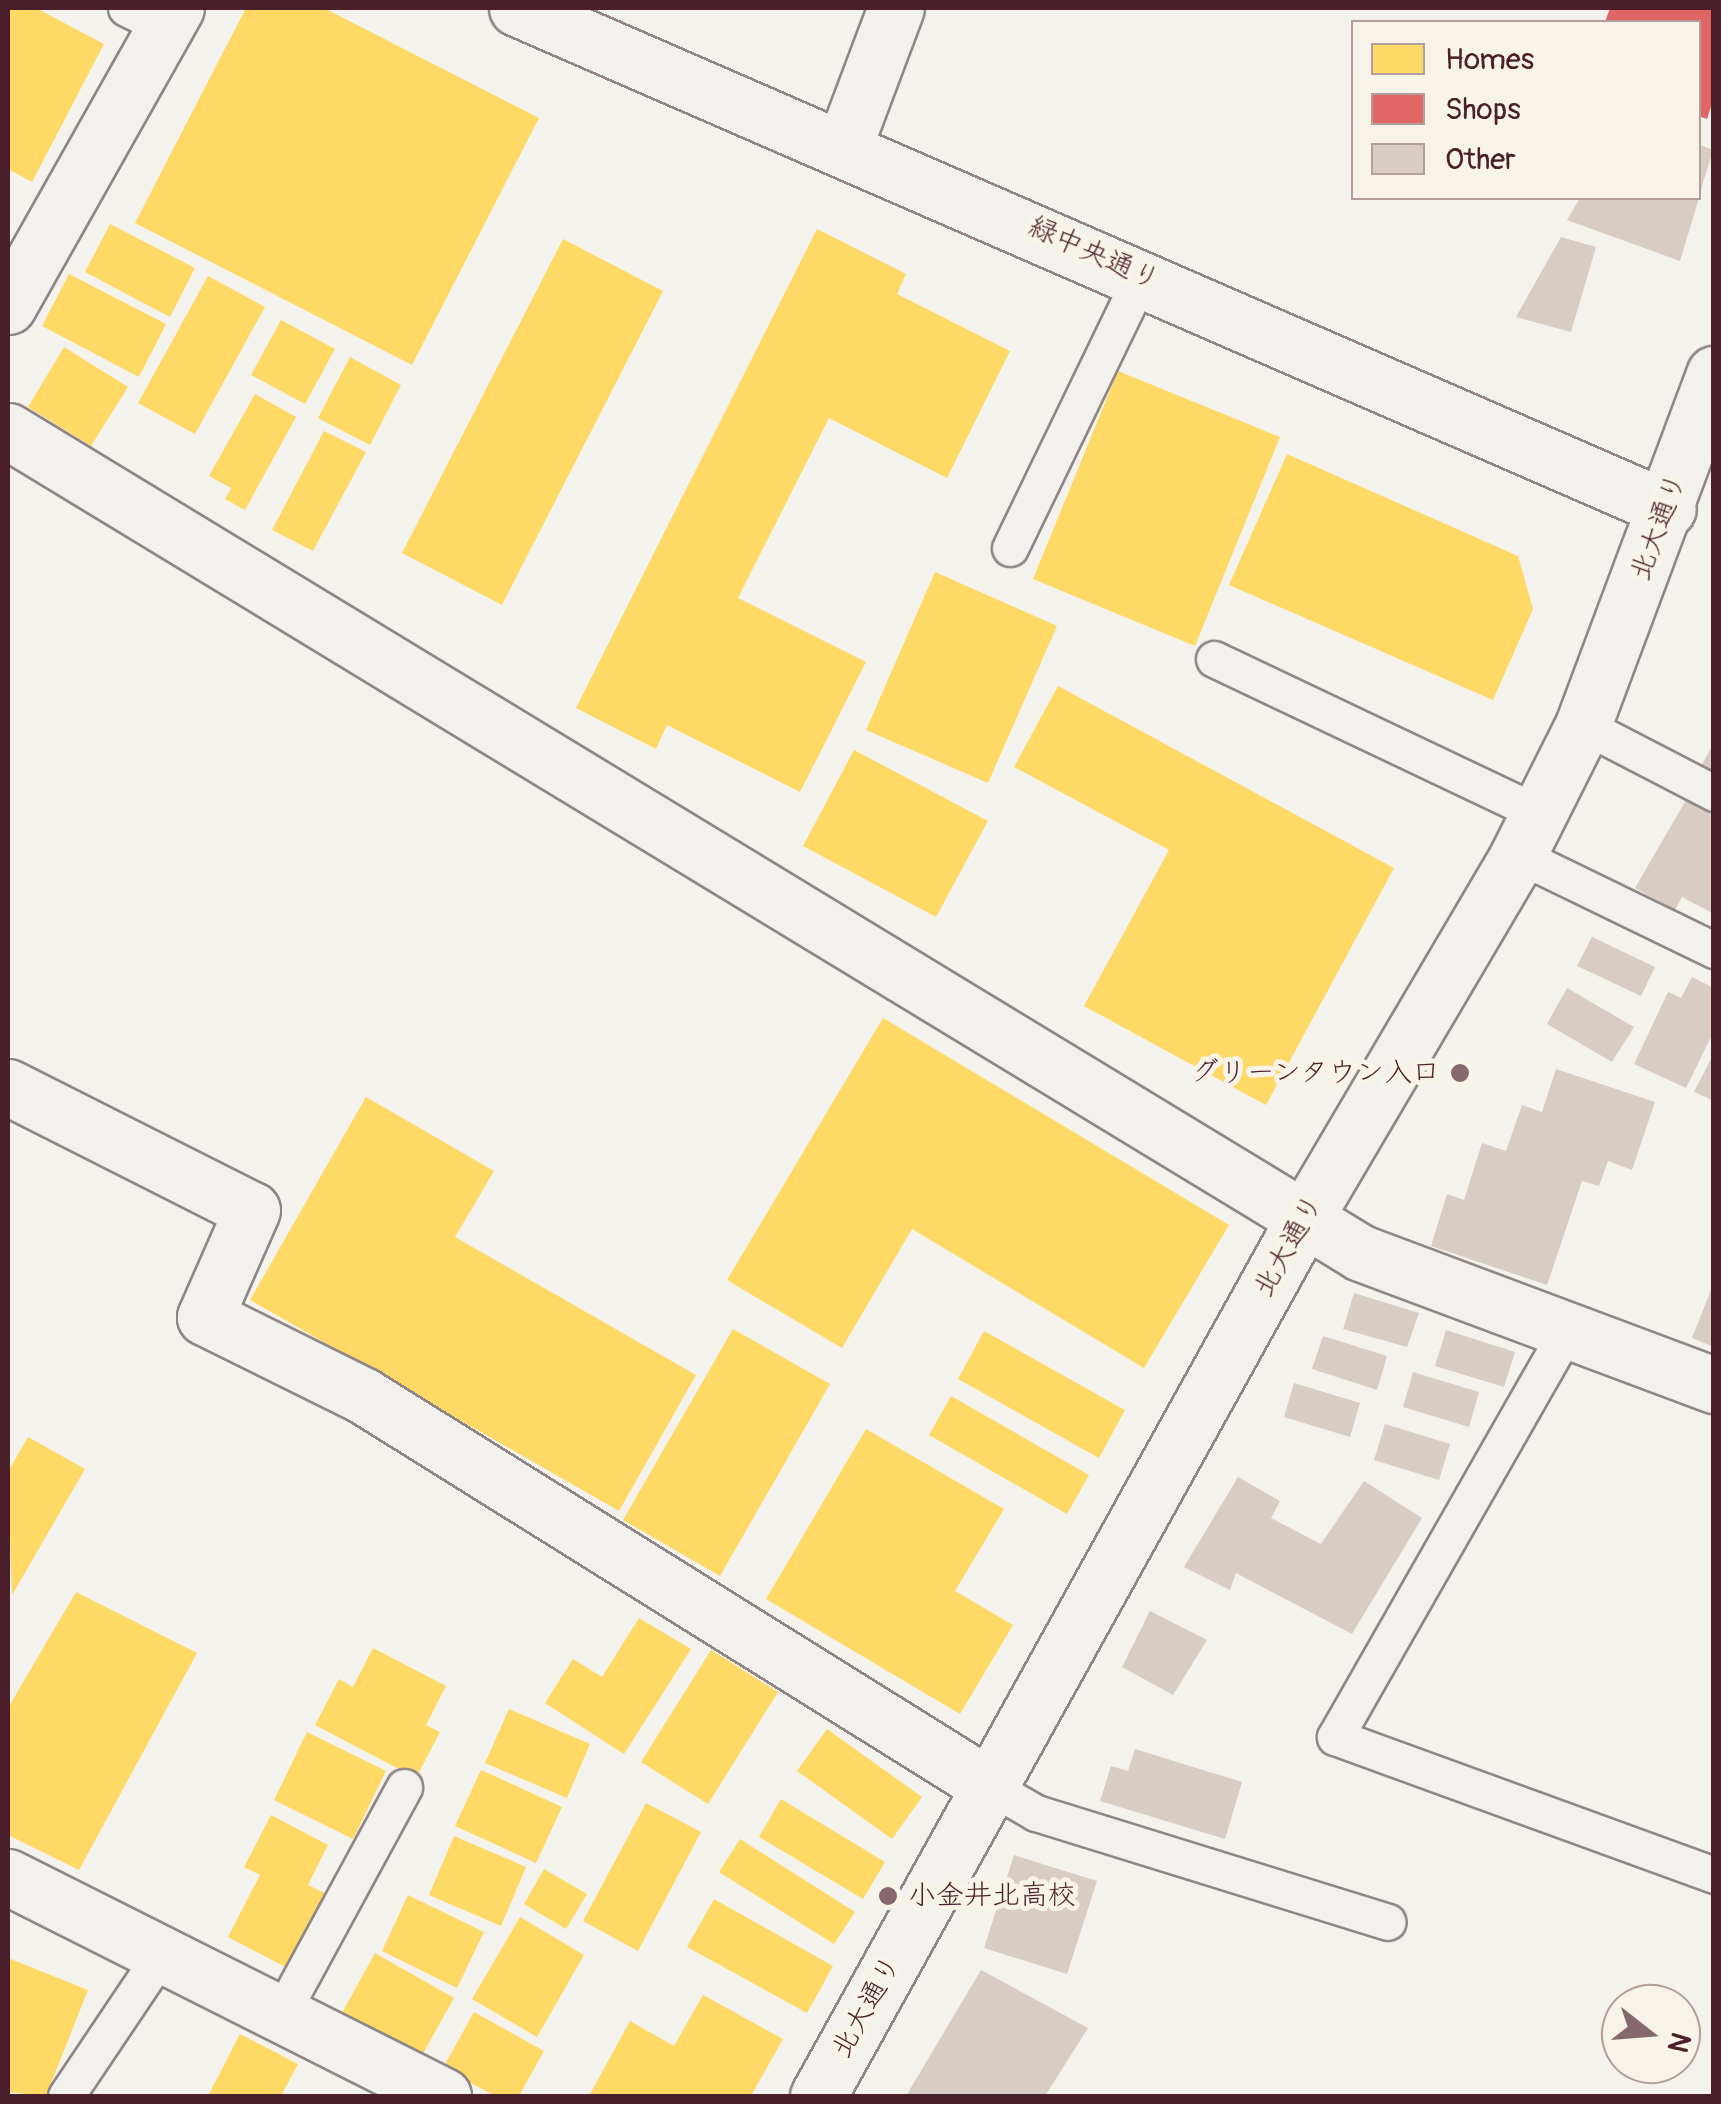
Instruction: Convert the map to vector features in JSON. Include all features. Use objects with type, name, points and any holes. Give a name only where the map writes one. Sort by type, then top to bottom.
[{"type":"street","name":"緑中央通り","points":[[517,8],[1142,275],[1668,509]]},
{"type":"street","points":[[844,146],[896,8]]},
{"type":"street","points":[[8,306],[156,14]]},
{"type":"street","name":"北大通り","points":[[818,2096],[1304,1219],[1528,834],[1584,725],[1668,509],[1714,374]]},
{"type":"street","points":[[8,432],[1361,1253],[1565,1334],[1714,1385]]},
{"type":"street","points":[[8,1086],[252,1210],[205,1317],[364,1396],[989,1786]]},
{"type":"street","points":[[8,1877],[442,2096]]},
{"type":"lane","points":[[1010,548],[1142,275]]},
{"type":"lane","points":[[1214,658],[1528,834],[1714,950]]},
{"type":"lane","points":[[1584,725],[1714,793]]},
{"type":"lane","points":[[1565,1334],[1335,1737],[1714,1874]]},
{"type":"lane","points":[[989,1786],[1036,1813],[1388,1922]]},
{"type":"lane","points":[[282,2012],[404,1787]]},
{"type":"lane","points":[[66,2096],[160,1956]]},
{"type":"building: Homes","points":[[8,8],[36,8],[104,44],[32,182],[8,169]]},
{"type":"building: Homes","points":[[246,8],[324,8],[539,118],[412,365],[135,223]]},
{"type":"building: Homes","points":[[110,224],[195,268],[170,317],[85,272]]},
{"type":"building: Homes","points":[[817,229],[906,274],[897,294],[1010,351],[947,478],[829,418],[738,598],[866,662],[800,792],[667,725],[656,749],[576,708]]},
{"type":"building: Homes","points":[[563,239],[663,291],[502,605],[402,553]]},
{"type":"building: Homes","points":[[69,274],[166,324],[139,377],[42,326]]},
{"type":"building: Homes","points":[[208,276],[265,307],[195,434],[138,403]]},
{"type":"building: Homes","points":[[281,320],[335,349],[305,404],[251,375]]},
{"type":"building: Homes","points":[[64,347],[128,387],[91,446],[28,407]]},
{"type":"building: Homes","points":[[350,357],[401,385],[370,445],[318,418]]},
{"type":"building: Homes","points":[[1118,371],[1280,437],[1195,646],[1033,579]]},
{"type":"building: Homes","points":[[255,394],[296,417],[245,510],[225,499],[231,488],[209,476]]},
{"type":"building: Homes","points":[[324,431],[366,452],[313,551],[272,530]]},
{"type":"building: Homes","points":[[1287,454],[1518,556],[1533,609],[1493,700],[1229,585]]},
{"type":"building: Homes","points":[[935,572],[1057,626],[988,783],[866,730]]},
{"type":"building: Homes","points":[[1058,686],[1394,868],[1266,1105],[1084,1006],[1169,850],[1014,767]]},
{"type":"building: Homes","points":[[854,750],[988,821],[936,917],[803,846]]},
{"type":"building: Homes","points":[[883,1018],[1229,1225],[1144,1368],[912,1229],[842,1348],[727,1280]]},
{"type":"building: Homes","points":[[366,1097],[494,1171],[455,1237],[696,1375],[619,1511],[250,1300]]},
{"type":"building: Homes","points":[[733,1329],[830,1384],[720,1576],[623,1520]]},
{"type":"building: Homes","points":[[984,1331],[1125,1410],[1099,1458],[958,1379]]},
{"type":"building: Homes","points":[[951,1396],[1089,1475],[1067,1514],[929,1435]]},
{"type":"building: Homes","points":[[866,1429],[1004,1509],[955,1591],[1013,1625],[960,1714],[766,1599]]},
{"type":"building: Homes","points":[[28,1437],[85,1469],[12,1595],[8,1472]]},
{"type":"building: Homes","points":[[76,1592],[197,1653],[79,1870],[8,1835],[8,1708]]},
{"type":"building: Homes","points":[[639,1618],[691,1649],[624,1754],[545,1703],[573,1659],[602,1677]]},
{"type":"building: Homes","points":[[373,1648],[446,1686],[426,1725],[440,1732],[416,1778],[315,1725],[339,1679],[353,1687]]},
{"type":"building: Homes","points":[[711,1650],[778,1692],[708,1804],[641,1762]]},
{"type":"building: Homes","points":[[509,1709],[590,1744],[567,1798],[485,1763]]},
{"type":"building: Homes","points":[[827,1729],[922,1797],[892,1839],[797,1771]]},
{"type":"building: Homes","points":[[307,1732],[386,1771],[353,1839],[274,1800]]},
{"type":"building: Homes","points":[[481,1770],[562,1807],[536,1863],[455,1826]]},
{"type":"building: Homes","points":[[781,1799],[885,1862],[863,1899],[759,1837]]},
{"type":"building: Homes","points":[[646,1803],[701,1832],[638,1951],[583,1921]]},
{"type":"building: Homes","points":[[271,1815],[328,1845],[308,1885],[329,1895],[291,1970],[228,1937],[260,1875],[244,1867]]},
{"type":"building: Homes","points":[[454,1836],[526,1867],[501,1926],[429,1895]]},
{"type":"building: Homes","points":[[740,1839],[855,1912],[834,1944],[719,1872]]},
{"type":"building: Homes","points":[[544,1869],[587,1894],[566,1929],[524,1904]]},
{"type":"building: Homes","points":[[408,1895],[484,1932],[457,1988],[382,1951]]},
{"type":"building: Homes","points":[[714,1899],[833,1966],[807,2013],[687,1947]]},
{"type":"building: Homes","points":[[520,1917],[584,1955],[537,2037],[472,1999]]},
{"type":"building: Homes","points":[[375,1953],[454,1998],[421,2057],[342,2013]]},
{"type":"building: Homes","points":[[8,1958],[88,1990],[46,2096],[8,2092]]},
{"type":"building: Homes","points":[[703,1995],[783,2039],[751,2096],[589,2096],[630,2021],[674,2046]]},
{"type":"building: Homes","points":[[474,2012],[544,2051],[519,2096],[495,2096],[443,2068]]},
{"type":"building: Homes","points":[[240,2034],[298,2064],[281,2096],[208,2096]]},
{"type":"building: Shops","points":[[1610,8],[1714,8],[1714,97],[1707,119],[1701,117],[1701,20],[1606,20]]},
{"type":"building: Other","points":[[1701,145],[1713,150],[1701,189]]},
{"type":"building: Other","points":[[1579,200],[1698,200],[1680,261],[1567,220]]},
{"type":"building: Other","points":[[1561,237],[1596,247],[1571,332],[1516,317]]},
{"type":"building: Other","points":[[1714,743],[1714,773],[1701,766]]},
{"type":"building: Other","points":[[1686,800],[1714,816],[1714,914],[1682,897],[1675,910],[1635,888]]},
{"type":"building: Other","points":[[1592,937],[1655,967],[1641,996],[1577,966]]},
{"type":"building: Other","points":[[1692,977],[1714,988],[1714,1031],[1686,1088],[1634,1064],[1668,992],[1681,998]]},
{"type":"building: Other","points":[[1567,988],[1634,1027],[1612,1062],[1547,1024]]},
{"type":"building: Other","points":[[1714,1053],[1714,1101],[1694,1092]]},
{"type":"building: Other","points":[[1556,1069],[1655,1102],[1632,1170],[1608,1161],[1599,1186],[1582,1181],[1547,1285],[1431,1246],[1447,1194],[1464,1200],[1482,1143],[1506,1151],[1522,1105],[1542,1112]]},
{"type":"building: Other","points":[[1714,1285],[1714,1347],[1692,1338]]},
{"type":"building: Other","points":[[1354,1293],[1419,1313],[1407,1347],[1343,1329]]},
{"type":"building: Other","points":[[1446,1330],[1515,1352],[1504,1387],[1435,1366]]},
{"type":"building: Other","points":[[1323,1336],[1387,1356],[1377,1390],[1312,1369]]},
{"type":"building: Other","points":[[1413,1372],[1479,1392],[1469,1427],[1403,1407]]},
{"type":"building: Other","points":[[1294,1383],[1360,1403],[1350,1437],[1284,1417]]},
{"type":"building: Other","points":[[1385,1424],[1450,1444],[1439,1480],[1374,1460]]},
{"type":"building: Other","points":[[1238,1477],[1280,1501],[1271,1518],[1321,1544],[1364,1481],[1422,1518],[1352,1634],[1236,1573],[1230,1590],[1184,1567]]},
{"type":"building: Other","points":[[1150,1611],[1207,1640],[1173,1695],[1122,1667]]},
{"type":"building: Other","points":[[1135,1749],[1242,1782],[1225,1839],[1100,1801],[1111,1766],[1128,1771]]},
{"type":"building: Other","points":[[1014,1855],[1097,1881],[1067,1974],[984,1948]]},
{"type":"building: Other","points":[[981,1970],[1088,2028],[1045,2096],[906,2096]]},
{"type":"place","name":"グリーンタウン入口","points":[[1460,1073]]},
{"type":"place","name":"小金井北高校","points":[[888,1896]]}]
